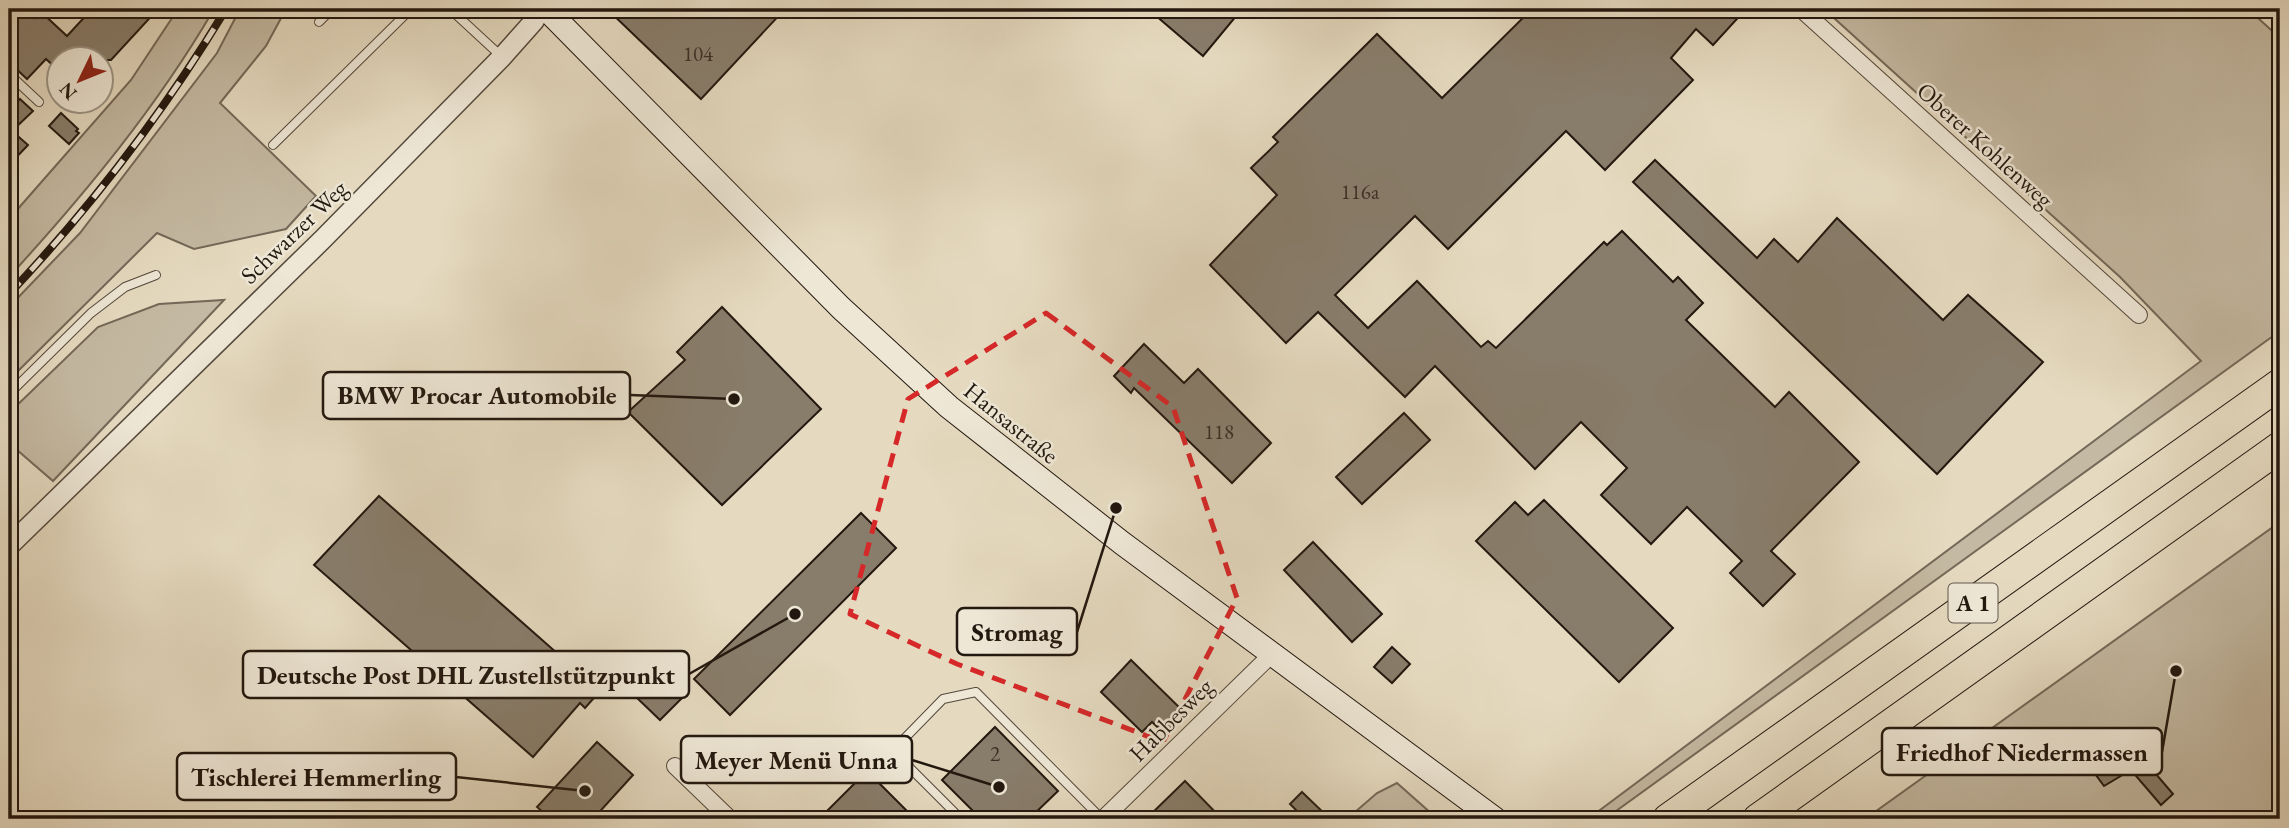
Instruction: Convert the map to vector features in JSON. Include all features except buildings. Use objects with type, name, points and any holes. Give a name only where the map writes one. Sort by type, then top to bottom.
[{"type":"highway","name":"A 1","points":[[1668,819],[2279,385]]},
{"type":"highway","name":"A 1","points":[[1758,819],[2279,447]]},
{"type":"main road","name":"Hansastraße","points":[[543,9],[841,308],[949,407],[1122,543],[1495,819]]},
{"type":"street","name":"Schwarzer Weg","points":[[9,546],[323,239],[502,57],[543,9]]},
{"type":"street","name":"Oberer Kohlenweg","points":[[1801,9],[2139,315]]},
{"type":"street","name":"Habbesweg","points":[[1103,819],[1272,654]]},
{"type":"street","points":[[675,766],[730,819]]},
{"type":"lane","points":[[319,22],[332,9]]},
{"type":"lane","points":[[273,145],[411,9]]},
{"type":"lane","points":[[450,9],[502,57]]},
{"type":"lane","points":[[9,74],[39,102]]},
{"type":"lane","points":[[9,394],[90,313],[125,287],[156,275]]},
{"type":"lane","points":[[961,819],[909,767],[903,740],[943,699],[976,692],[1103,819]]},
{"type":"highlighted area","points":[[1046,313],[1173,407],[1237,598],[1163,742],[957,664],[850,614],[908,399]]},
{"type":"shaded area","points":[[178,9],[214,9],[169,81],[119,149],[9,277],[9,219],[99,116],[116,116],[116,97],[131,80]]},
{"type":"shaded area","points":[[240,9],[286,9],[266,46],[220,103],[316,196],[286,229],[194,249],[157,233],[9,380],[9,307],[80,233],[217,53]]},
{"type":"shaded area","points":[[1824,9],[2248,9],[2280,38],[2280,331],[1605,819],[1588,819],[2201,361],[2120,277]]},
{"type":"shaded area","points":[[224,300],[53,481],[9,443],[9,413],[98,327],[159,304]]},
{"type":"shaded area","points":[[2280,522],[2280,819],[1865,819]]},
{"type":"shaded area","points":[[1397,783],[1433,815],[1430,819],[1347,819],[1377,793]]},
{"type":"railway","points":[[9,294],[69,227],[125,157],[178,85],[226,9]]},
{"type":"place","name":"BMW Procar Automobile","points":[[734,399]]},
{"type":"place","name":"Stromag","points":[[1116,508]]},
{"type":"place","name":"Deutsche Post DHL Zustellstützpunkt","points":[[795,614]]},
{"type":"place","name":"Friedhof Niedermassen","points":[[2176,671]]},
{"type":"place","name":"Meyer Menü Unna","points":[[999,787]]},
{"type":"place","name":"Tischlerei Hemmerling","points":[[585,791]]}]
